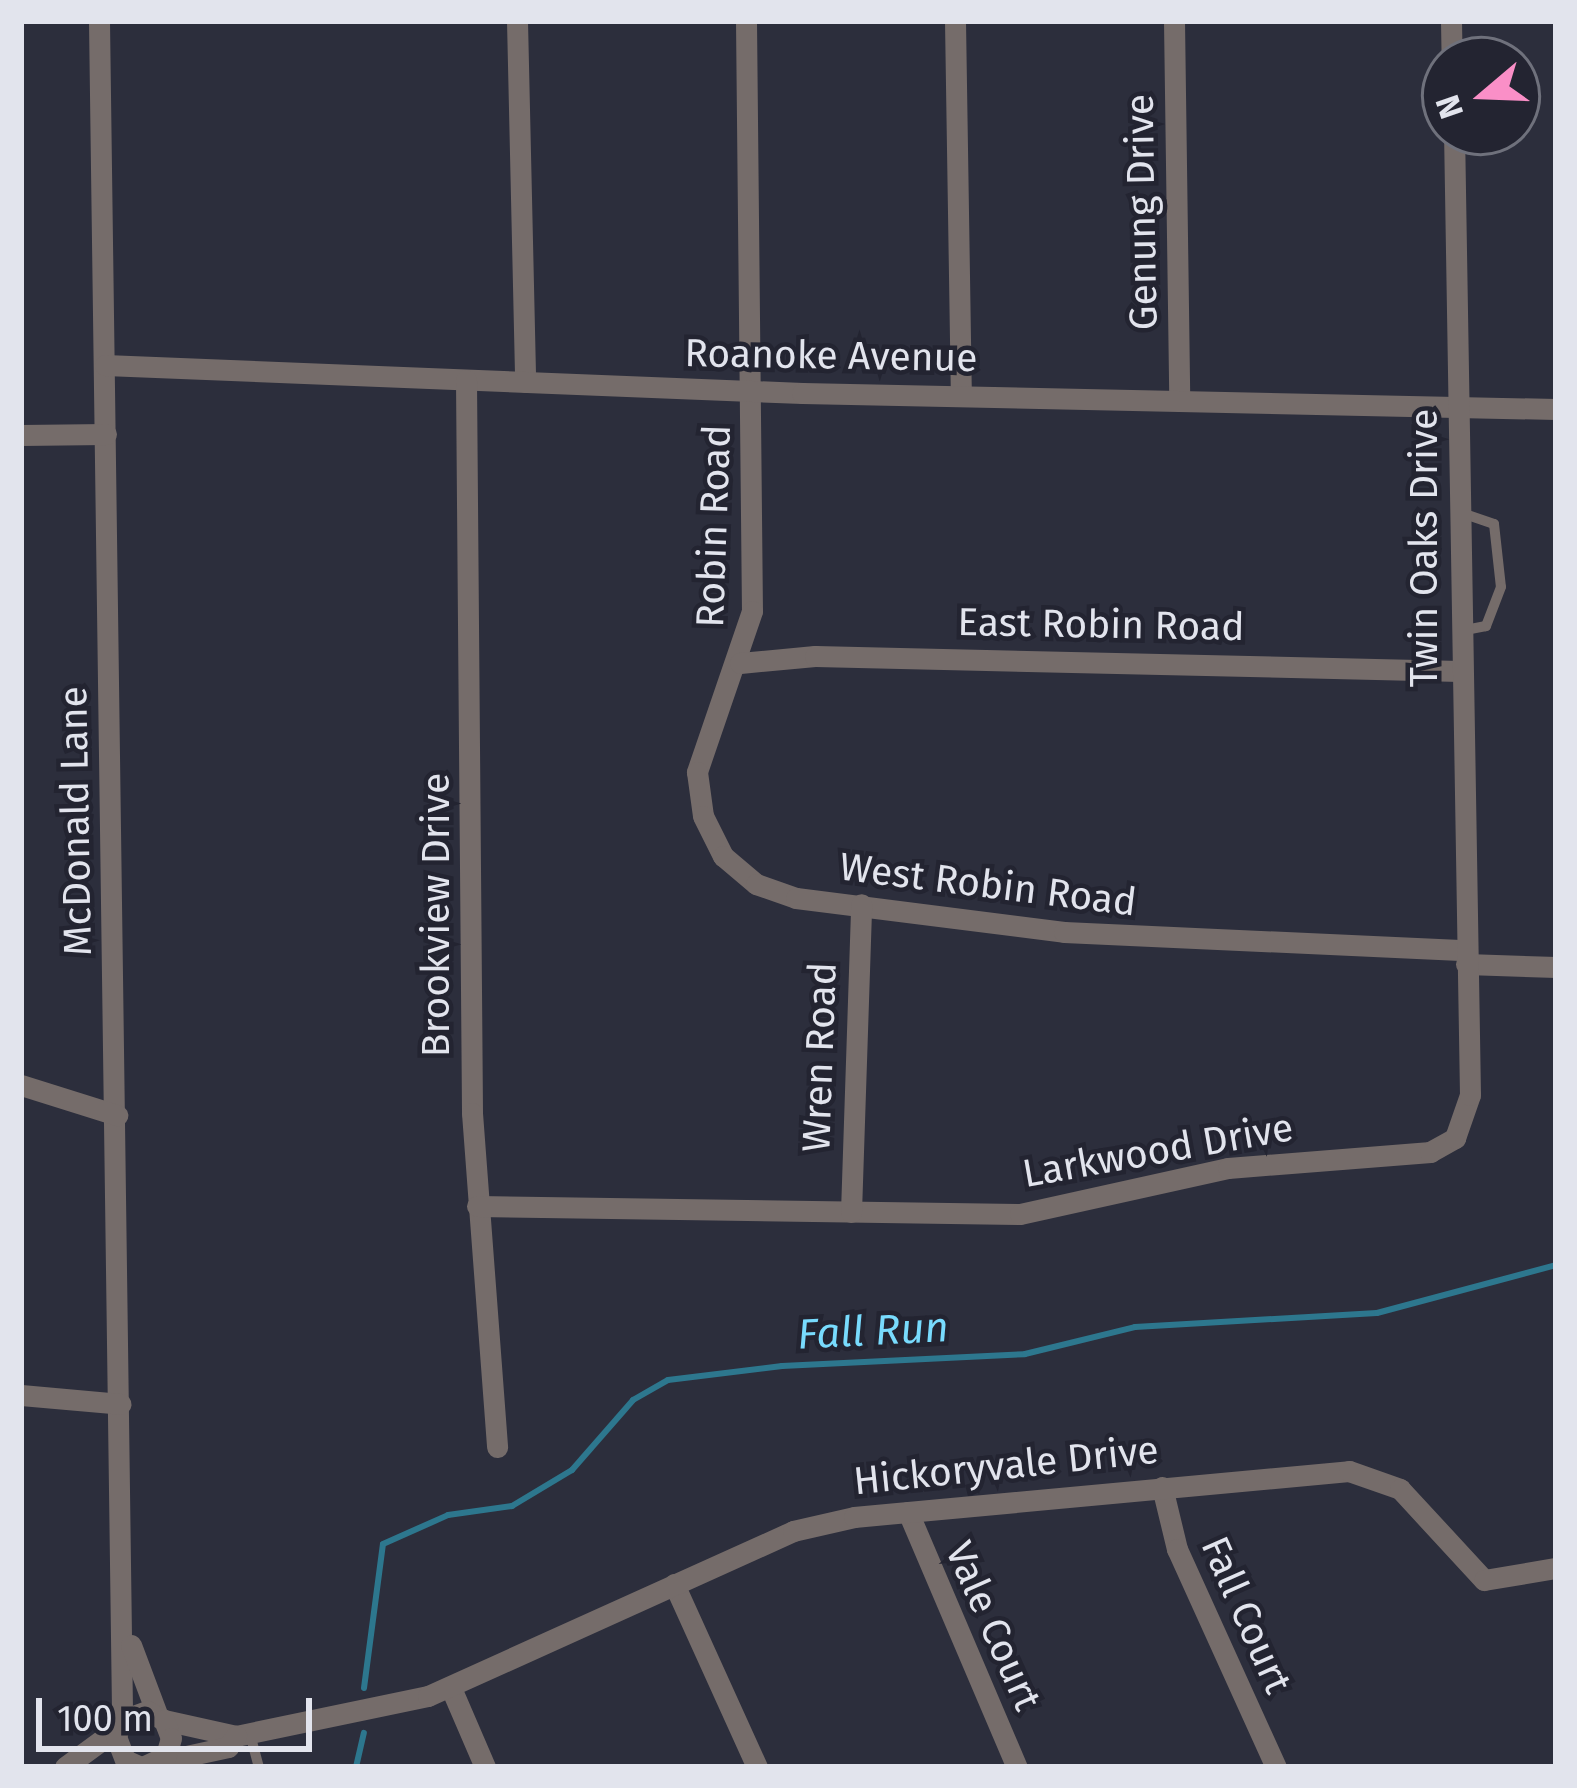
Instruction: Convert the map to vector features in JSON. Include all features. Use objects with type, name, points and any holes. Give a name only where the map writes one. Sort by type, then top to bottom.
[{"type":"street","name":"McDonald Lane","points":[[99,21],[124,1621],[120,1724]]},
{"type":"street","points":[[517,21],[525,382]]},
{"type":"street","name":"Robin Road","points":[[740,663],[752,611],[755,390],[746,21]]},
{"type":"street","points":[[955,21],[961,394]]},
{"type":"street","name":"Genung Drive","points":[[1174,21],[1180,401]]},
{"type":"street","name":"Twin Oaks Drive","points":[[1455,156],[1466,957]]},
{"type":"street","name":"Roanoke Avenue","points":[[105,365],[755,390],[1556,409]]},
{"type":"street","name":"Brookview Drive","points":[[466,380],[477,1206],[496,1447]]},
{"type":"street","points":[[21,435],[106,434]]},
{"type":"street","name":"East Robin Road","points":[[740,663],[815,656],[1460,670]]},
{"type":"street","name":"West Robin Road","points":[[740,663],[705,734],[697,772],[711,837],[739,872],[775,892],[1116,939],[1466,957],[1556,967]]},
{"type":"street","name":"Wren Road","points":[[851,1212],[861,904]]},
{"type":"street","name":"Larkwood Drive","points":[[477,1206],[1020,1214],[1228,1168],[1445,1147],[1462,1126],[1470,1095],[1466,957]]},
{"type":"street","points":[[21,1085],[116,1115]]},
{"type":"street","points":[[21,1395],[121,1404]]},
{"type":"street","name":"Hickoryvale Drive","points":[[138,1766],[228,1747],[243,1735],[451,1688],[813,1524],[1162,1487],[1367,1474],[1429,1515],[1470,1573],[1499,1582],[1556,1568]]},
{"type":"street","name":"Fall Court","points":[[1162,1487],[1178,1550],[1276,1767]]},
{"type":"street","name":"Vale Court","points":[[908,1512],[1017,1767]]},
{"type":"street","points":[[674,1584],[757,1767]]},
{"type":"street","name":"McDonald Lane","points":[[124,1621],[160,1717]]},
{"type":"street","points":[[451,1688],[485,1767]]},
{"type":"street","points":[[65,1767],[138,1712],[243,1735]]},
{"type":"street","points":[[120,1724],[116,1745],[138,1766],[171,1738],[160,1717]]},
{"type":"lane","points":[[1458,632],[1486,626],[1501,587],[1494,524],[1459,512]]},
{"type":"lane","points":[[243,1735],[259,1767]]},
{"type":"waterway","name":"Fall Run","points":[[364,1688],[383,1544],[448,1515],[512,1506],[572,1470],[633,1400],[668,1380],[782,1366],[1025,1354],[1135,1327],[1377,1313],[1556,1265]]},
{"type":"waterway","name":"Fall Run","points":[[356,1767],[364,1733]]}]
